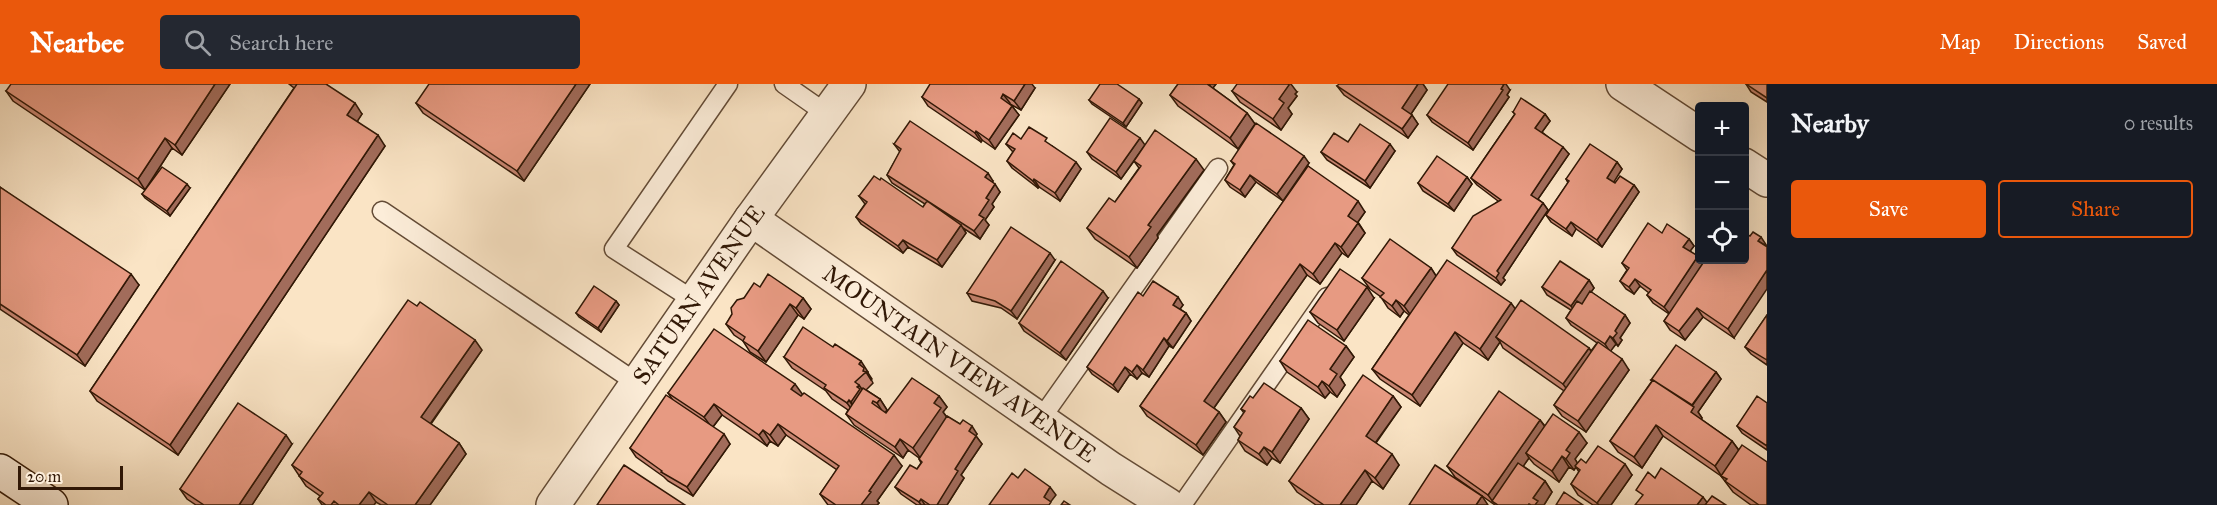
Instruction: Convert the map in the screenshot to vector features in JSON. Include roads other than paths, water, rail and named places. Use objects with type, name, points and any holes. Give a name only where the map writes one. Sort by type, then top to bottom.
[{"type":"street","name":"SATURN AVENUE","points":[[553,505],[751,219],[849,84]]},
{"type":"street","points":[[1623,84],[1695,132]]},
{"type":"street","points":[[1749,168],[1767,180]]},
{"type":"street","name":"MOUNTAIN VIEW AVENUE","points":[[751,219],[1111,469],[1168,505]]},
{"type":"street","points":[[0,471],[51,505]]},
{"type":"lane","points":[[695,301],[614,249],[728,84]]},
{"type":"lane","points":[[784,84],[827,114]]},
{"type":"lane","points":[[1040,420],[1218,168]]},
{"type":"lane","points":[[382,211],[637,383]]},
{"type":"lane","points":[[1182,505],[1328,296]]}]
